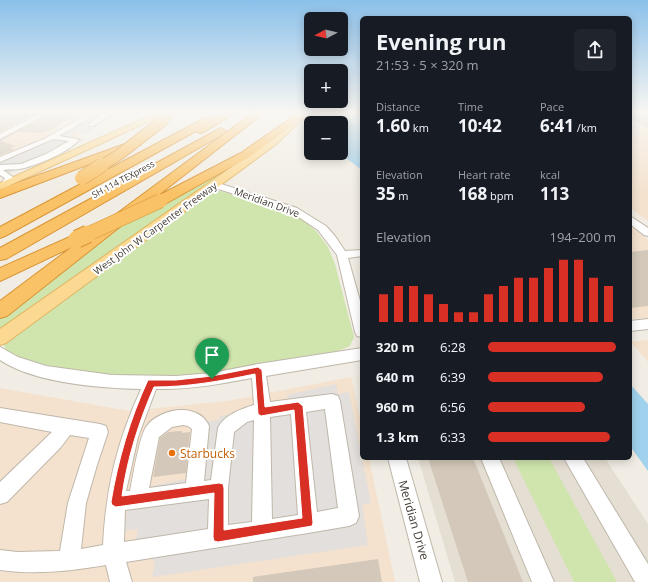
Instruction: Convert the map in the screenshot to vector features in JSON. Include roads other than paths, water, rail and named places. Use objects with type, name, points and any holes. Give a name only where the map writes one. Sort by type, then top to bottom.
[{"type":"highway","points":[[1,179],[128,139]]},
{"type":"highway","points":[[0,224],[48,199],[120,154],[138,139]]},
{"type":"highway","points":[[0,233],[173,139]]},
{"type":"highway","name":"SH 114 TEXpress","points":[[0,241],[99,188],[185,139]]},
{"type":"highway","name":"SH 114 TEXpress","points":[[0,246],[195,139]]},
{"type":"highway","points":[[0,255],[205,139]]},
{"type":"highway","points":[[0,311],[223,139]]},
{"type":"highway","points":[[0,275],[77,238],[160,201],[245,155],[268,139]]},
{"type":"main road","points":[[1,179],[43,167],[101,139]]},
{"type":"main road","name":"West John W Carpenter Freeway","points":[[0,338],[215,185],[276,139]]},
{"type":"street","points":[[0,160],[47,139]]},
{"type":"street","points":[[1,179],[8,165],[15,167],[23,166],[60,150],[75,140],[69,139]]},
{"type":"street","name":"Meridian Drive","points":[[215,185],[272,202],[300,213],[322,228],[331,238],[342,256],[360,324]]},
{"type":"street","points":[[632,221],[648,233]]},
{"type":"street","points":[[342,256],[360,253]]},
{"type":"street","points":[[632,326],[648,324]]},
{"type":"street","points":[[0,353],[14,362],[46,372],[112,382],[151,383],[176,383],[205,380],[360,354]]},
{"type":"street","points":[[258,370],[261,412],[262,530]]},
{"type":"street","points":[[121,582],[113,554],[116,502],[121,470],[142,404],[151,383]]},
{"type":"street","points":[[0,560],[17,562],[69,562],[349,516],[332,401],[247,414],[233,421],[226,428],[219,488],[218,537]]},
{"type":"street","points":[[298,406],[308,523]]},
{"type":"street","points":[[0,415],[100,432],[88,465],[77,503],[69,562]]},
{"type":"street","points":[[137,499],[150,434],[158,425],[170,419],[190,418],[197,420],[201,426],[194,491]]},
{"type":"street","points":[[0,495],[55,441],[66,426]]},
{"type":"street","name":"Meridian Drive","points":[[398,460],[432,582]]},
{"type":"street","points":[[491,460],[543,582]]},
{"type":"street","points":[[574,460],[647,582]]},
{"type":"street","points":[[116,502],[219,488]]},
{"type":"water","points":[[348,139],[360,139],[360,169],[348,160]]},
{"type":"water","points":[[632,386],[648,404],[648,471],[632,449]]},
{"type":"place","name":"Starbucks","points":[[172,453]]}]
